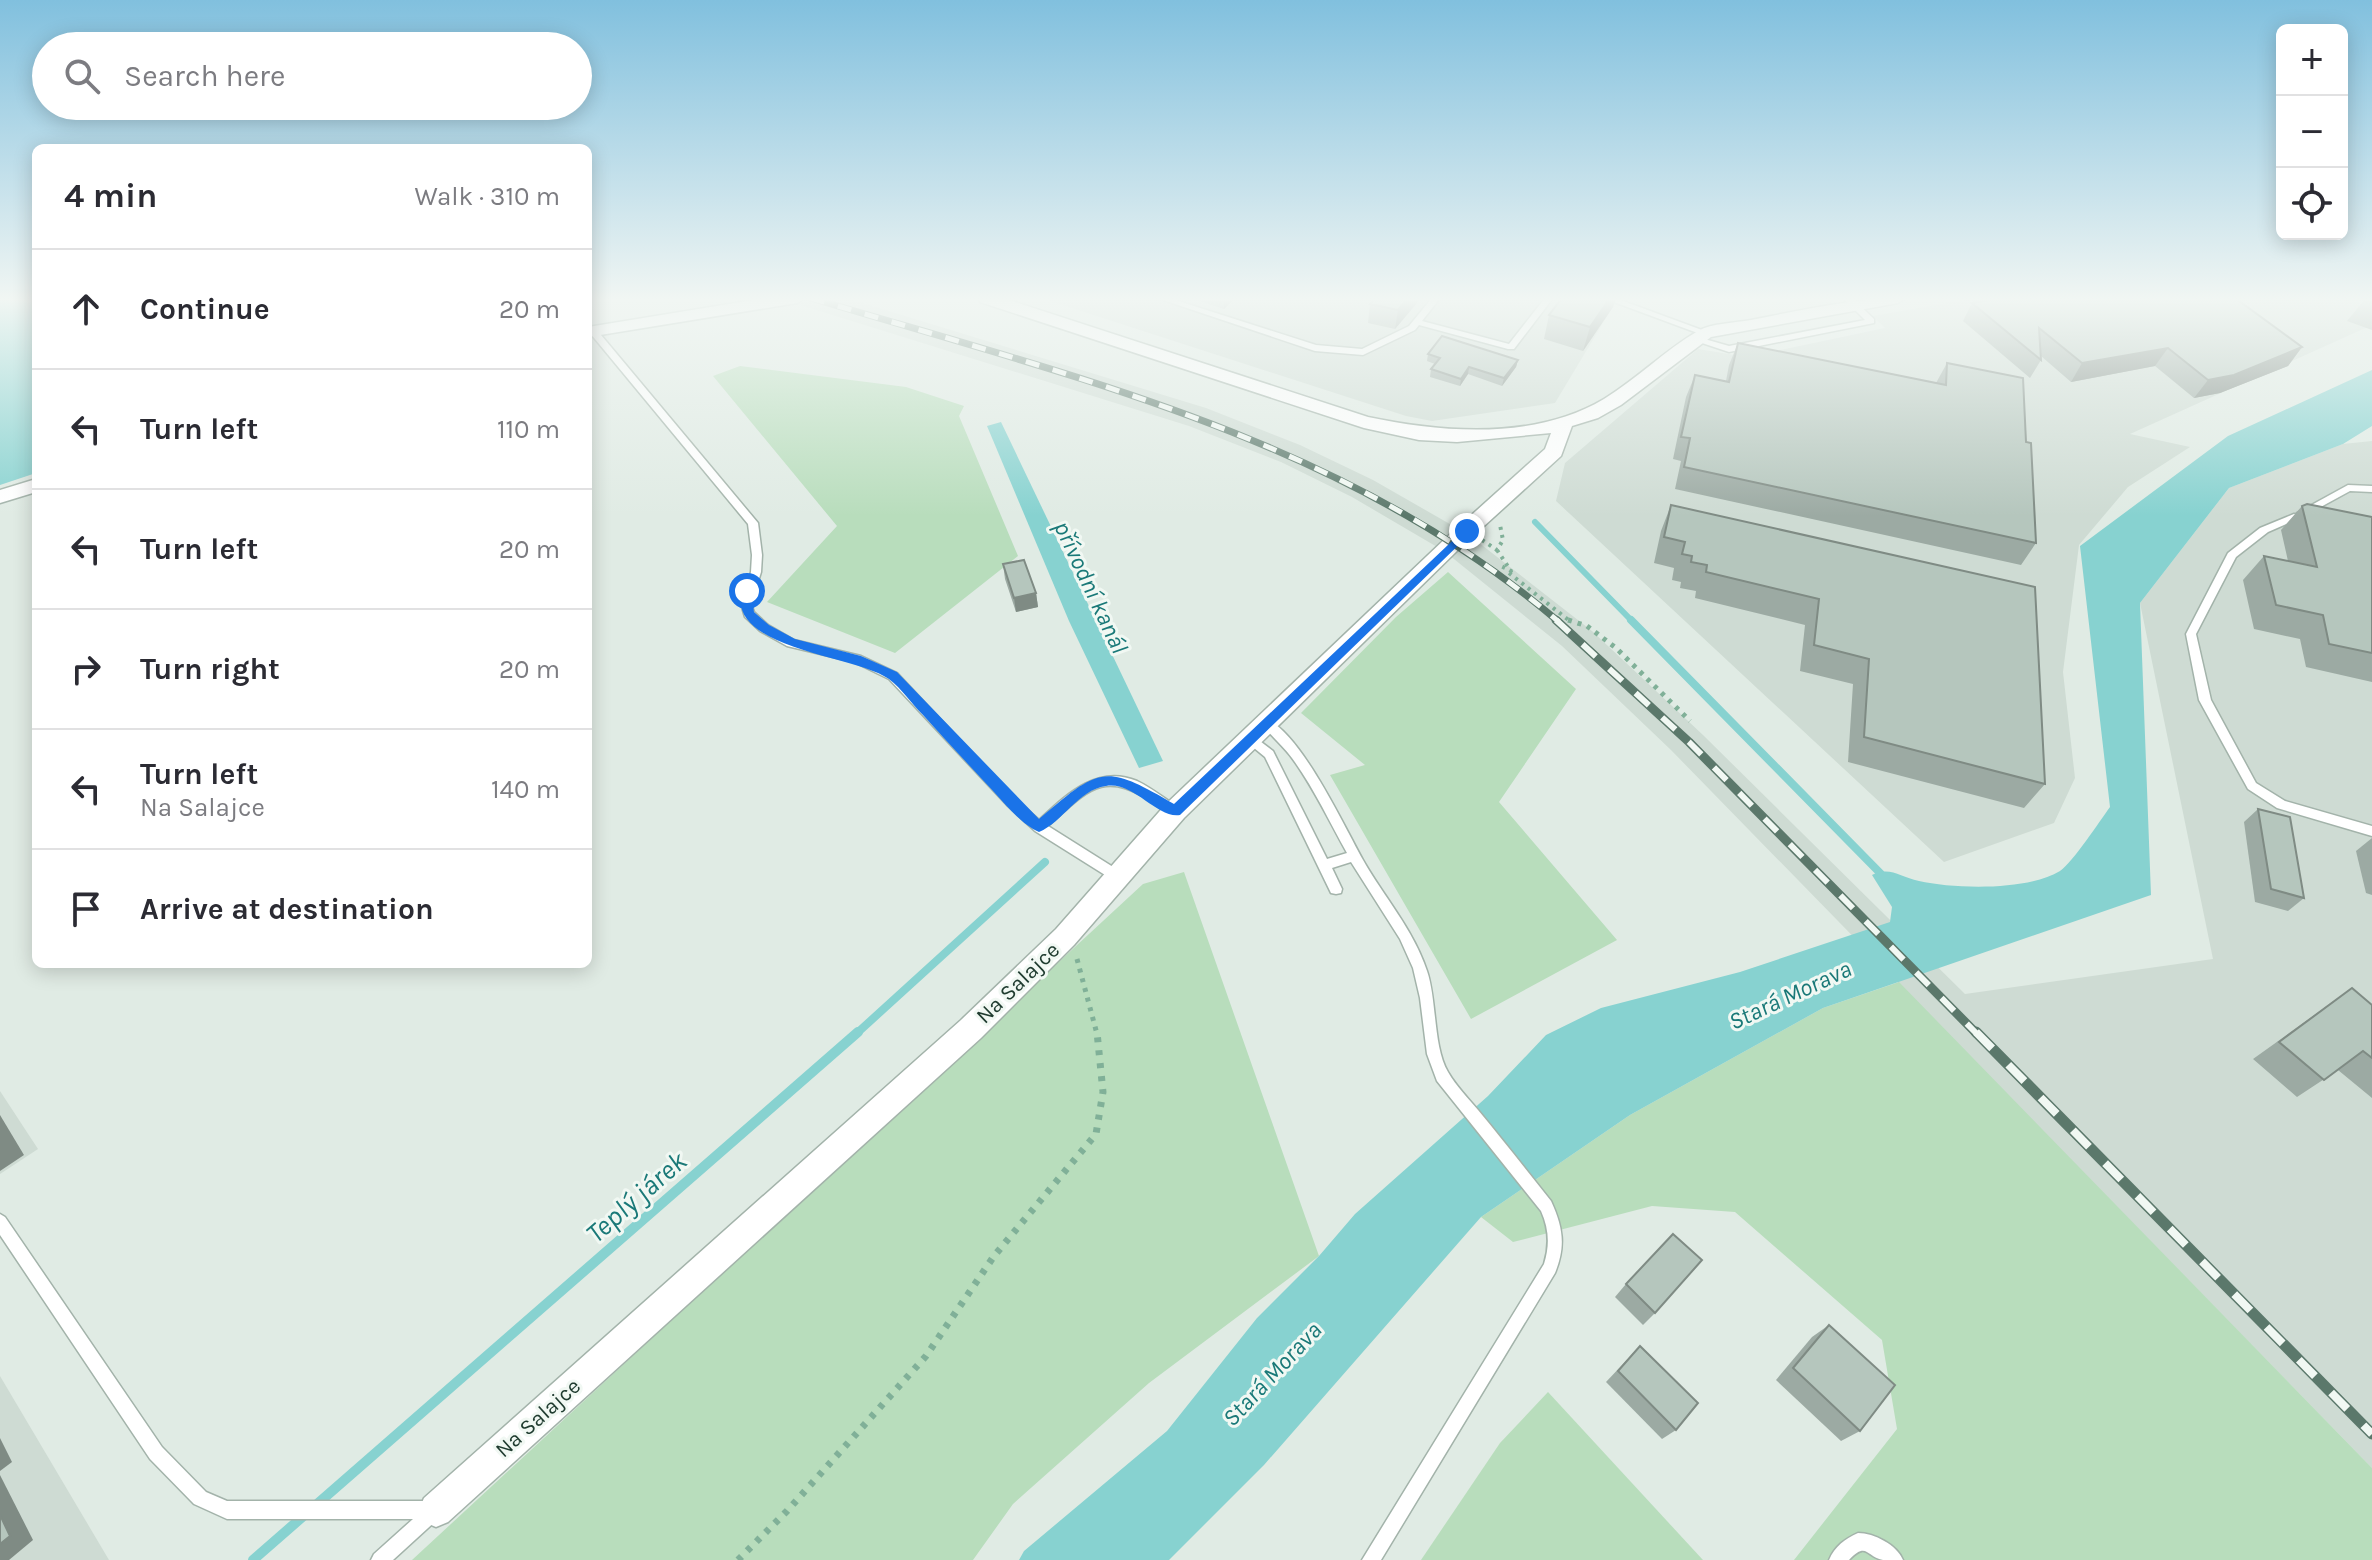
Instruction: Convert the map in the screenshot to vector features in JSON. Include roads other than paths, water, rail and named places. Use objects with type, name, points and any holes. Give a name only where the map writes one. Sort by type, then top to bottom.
[{"type":"street","points":[[1208,371],[1364,422],[1419,434],[1457,436],[1543,429],[1563,424],[1614,401],[1654,371]]},
{"type":"street","name":"Na Salajce","points":[[436,1510],[971,1029],[1065,937],[1175,811],[1454,542],[1554,452],[1563,424]]},
{"type":"street","points":[[0,497],[32,486]]},
{"type":"lane","points":[[624,371],[753,523],[757,555],[756,572],[746,604],[749,614],[764,628],[791,643],[857,659],[893,676],[1012,803],[1039,827],[1117,876]]},
{"type":"lane","points":[[2372,489],[2348,488],[2264,530],[2232,555],[2191,634],[2205,700],[2252,786],[2281,805],[2372,831]]},
{"type":"lane","points":[[2294,517],[2310,521]]},
{"type":"lane","points":[[1260,732],[1291,745],[1319,786],[1355,856],[1412,949],[1425,987],[1433,1056],[1442,1076],[1546,1206],[1557,1228],[1557,1250],[1550,1268],[1371,1560]]},
{"type":"lane","points":[[1260,732],[1336,889]]},
{"type":"lane","points":[[1039,827],[1081,791],[1104,780],[1125,782],[1175,811]]},
{"type":"lane","points":[[1324,865],[1355,856]]},
{"type":"lane","points":[[0,1222],[156,1453],[200,1498],[227,1510],[436,1510]]},
{"type":"lane","points":[[380,1560],[436,1510]]},
{"type":"lane","points":[[1838,1560],[1848,1545],[1859,1541],[1874,1544],[1894,1560]]},
{"type":"water","points":[[0,371],[32,371],[32,474],[0,485]]},
{"type":"water","name":"Stará Morava","points":[[2372,371],[2372,426],[2343,444],[2229,488],[2140,603],[2151,895],[1823,1008],[1630,1115],[1481,1217],[1264,1465],[1169,1560],[1019,1560],[1024,1551],[1167,1431],[1257,1318],[1319,1256],[1355,1214],[1488,1096],[1546,1035],[1601,1008],[1740,972],[1890,922],[1892,907],[1872,875],[1878,873],[1890,872],[1934,884],[1971,887],[2029,882],[2060,871],[2079,851],[2110,807],[2080,546],[2228,436]]},
{"type":"water","points":[[1001,422],[1163,761],[1139,768],[1069,621],[987,426]]},
{"type":"waterway","points":[[1535,522],[1633,622]]},
{"type":"waterway","points":[[1631,620],[1885,878]]},
{"type":"waterway","name":"Teplý járek","points":[[856,1034],[1045,862]]},
{"type":"waterway","name":"Teplý járek","points":[[253,1560],[858,1032]]},
{"type":"railway","points":[[1056,371],[1203,421],[1298,460],[1389,505],[1476,559],[1559,622]]},
{"type":"railway","points":[[1556,620],[1689,742],[1977,1034]]},
{"type":"railway","points":[[1976,1032],[2372,1434]]},
{"type":"water label","name":"přívodní kanál","points":[[1091,587]]}]
